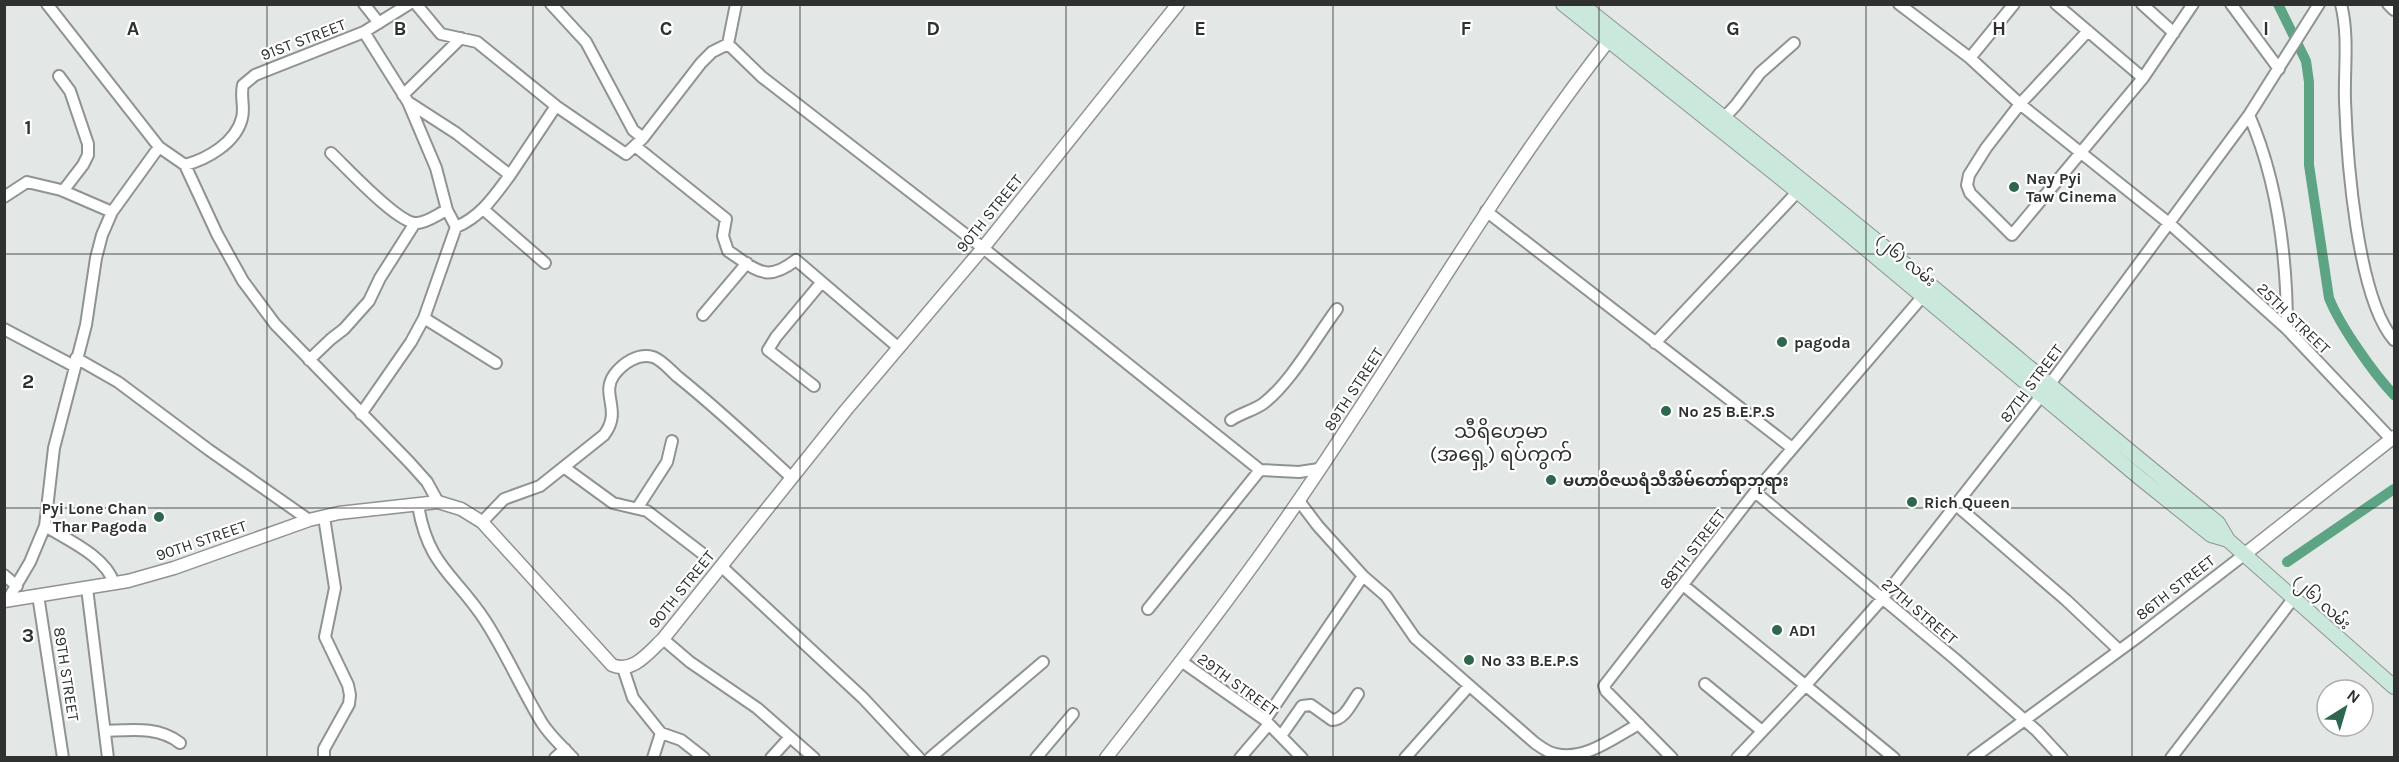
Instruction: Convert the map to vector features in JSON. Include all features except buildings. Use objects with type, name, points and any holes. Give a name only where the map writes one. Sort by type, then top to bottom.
[{"type":"main road","name":"(၂၆) လမ်း","points":[[1563,4],[1593,13]]},
{"type":"main road","name":"(၂၆) လမ်း","points":[[1581,4],[1593,13],[1612,36],[1802,187],[2045,391],[2211,535],[2228,540],[2245,554],[2394,687]]},
{"type":"main road","name":"(၂၆) လမ်း","points":[[1802,187],[1923,296],[2045,391]]},
{"type":"street","points":[[47,4],[159,147],[184,165],[217,234],[243,281],[275,324],[410,463],[427,482],[438,502]]},
{"type":"street","points":[[364,4],[379,23]]},
{"type":"street","name":"91ST STREET","points":[[184,165],[201,161],[213,153],[238,128],[243,110],[243,85],[255,75],[364,32],[409,4]]},
{"type":"street","points":[[416,4],[441,34],[477,42],[556,106],[624,154],[639,142],[701,63],[712,52],[728,44]]},
{"type":"street","points":[[551,4],[586,42],[639,142],[726,219],[723,236],[728,251],[764,273],[781,272],[796,260],[899,348]]},
{"type":"street","points":[[728,44],[736,4]]},
{"type":"street","name":"90TH STREET","points":[[6,601],[114,583],[174,568],[309,520],[339,513],[438,502],[461,509],[482,522],[612,665],[623,668],[638,662],[663,639],[846,410],[983,248],[1178,4]]},
{"type":"street","name":"25TH STREET","points":[[1899,4],[1970,58],[2020,104],[2170,224],[2287,329],[2393,438]]},
{"type":"street","points":[[1970,58],[2014,4]]},
{"type":"street","points":[[2056,4],[2143,78]]},
{"type":"street","points":[[2142,4],[2175,33]]},
{"type":"street","points":[[2088,31],[2020,104],[1986,148],[1969,175],[1967,185],[1970,193],[2012,235],[2143,78],[2193,4]]},
{"type":"street","points":[[2231,4],[2279,69]]},
{"type":"street","name":"87TH STREET","points":[[1737,758],[1882,599],[2045,391],[2249,115],[2319,4]]},
{"type":"street","points":[[2341,4],[2344,21],[2345,101],[2351,182],[2366,281],[2383,325],[2394,340]]},
{"type":"street","points":[[2388,4],[2394,10]]},
{"type":"street","points":[[364,32],[406,98],[436,168],[447,210],[456,227]]},
{"type":"street","name":"89TH STREET","points":[[1106,758],[1299,501],[1486,211],[1612,36]]},
{"type":"street","points":[[406,98],[461,39]]},
{"type":"street","points":[[1721,121],[1760,73],[1794,43]]},
{"type":"street","points":[[728,44],[762,77],[983,248],[1260,471],[1289,472],[1319,469]]},
{"type":"street","points":[[59,76],[70,91],[88,144],[88,155],[83,165],[63,191]]},
{"type":"street","points":[[406,98],[510,175]]},
{"type":"street","points":[[362,414],[411,342],[424,318],[456,227],[483,209],[510,175],[556,106]]},
{"type":"street","points":[[2249,115],[2260,140],[2271,179],[2284,258],[2287,329]]},
{"type":"street","points":[[6,601],[17,586],[45,526],[49,475],[75,362],[86,325],[96,258],[102,235],[112,212],[159,147]]},
{"type":"street","points":[[332,153],[368,189],[402,218],[415,223]]},
{"type":"street","points":[[4,197],[27,182],[63,191],[112,212]]},
{"type":"street","points":[[1655,343],[1802,187]]},
{"type":"street","points":[[483,209],[545,263]]},
{"type":"street","points":[[309,360],[344,329],[369,302],[380,278],[415,223],[447,210]]},
{"type":"street","points":[[1486,211],[1792,448]]},
{"type":"street","points":[[704,315],[747,263]]},
{"type":"street","points":[[814,386],[768,350],[821,283]]},
{"type":"street","name":"88TH STREET","points":[[1639,724],[1604,686],[1755,492],[1923,296]]},
{"type":"street","points":[[1231,420],[1263,404],[1271,396],[1337,309]]},
{"type":"street","points":[[424,318],[496,363]]},
{"type":"street","points":[[4,329],[118,382],[209,450],[309,520]]},
{"type":"street","points":[[482,522],[504,499],[540,486],[604,435],[614,416],[609,392],[614,374],[634,357],[654,357],[721,412],[792,478]]},
{"type":"street","name":"86TH STREET","points":[[1972,758],[2120,650],[2393,438]]},
{"type":"street","points":[[638,507],[667,462],[672,441]]},
{"type":"street","points":[[565,468],[613,503],[620,506],[638,507],[647,511],[703,554]]},
{"type":"street","points":[[1148,609],[1260,471]]},
{"type":"street","name":"27TH STREET","points":[[1755,492],[2037,731],[2062,758]]},
{"type":"street","points":[[1299,501],[1306,513],[1363,576],[1386,596],[1415,638],[1548,751],[1556,755],[1572,755],[1592,750],[1639,724],[1672,758]]},
{"type":"street","points":[[418,505],[425,538],[436,559],[484,619],[542,723],[556,742],[573,758]]},
{"type":"street","points":[[1956,506],[2040,576],[2120,650]]},
{"type":"street","points":[[324,517],[335,588],[325,637],[348,685],[350,695],[349,704],[324,749],[324,758]]},
{"type":"street","points":[[45,526],[97,560],[110,572],[114,583]]},
{"type":"street","points":[[721,566],[857,692],[919,758]]},
{"type":"street","points":[[4,575],[17,586]]},
{"type":"street","points":[[1240,758],[1267,722],[1363,576]]},
{"type":"street","points":[[1683,585],[1894,758]]},
{"type":"street","points":[[87,588],[108,758]]},
{"type":"street","name":"89TH STREET","points":[[38,595],[63,758]]},
{"type":"street","points":[[2171,758],[2293,599]]},
{"type":"street","points":[[663,639],[690,662],[757,708],[814,758]]},
{"type":"street","name":"29TH STREET","points":[[1181,661],[1267,722],[1302,758]]},
{"type":"street","points":[[930,758],[1043,662]]},
{"type":"street","points":[[623,668],[633,698],[661,733],[681,740],[704,758]]},
{"type":"street","points":[[1705,684],[1762,731]]},
{"type":"street","points":[[1405,758],[1469,686]]},
{"type":"street","points":[[1281,736],[1302,706],[1311,705],[1336,721],[1358,694]]},
{"type":"street","points":[[1036,758],[1073,714]]},
{"type":"street","points":[[105,731],[155,731],[171,736],[180,743]]},
{"type":"street","points":[[653,758],[661,733]]},
{"type":"street","points":[[771,758],[790,737]]},
{"type":"street","points":[[555,758],[565,749]]},
{"type":"waterway","points":[[2278,4],[2306,61],[2309,82],[2309,165],[2329,298],[2358,349],[2394,395]]},
{"type":"waterway","points":[[2287,562],[2394,489]]},
{"type":"place","name":"Nay Pyi Taw Cinema","points":[[2014,187]]},
{"type":"place","name":"pagoda","points":[[1782,342]]},
{"type":"place","name":"No 25 B.E.P.S","points":[[1666,411]]},
{"type":"place","name":"မဟာဝိဇယရံသီအိမ်တော်ရာဘုရား","points":[[1551,480]]},
{"type":"place","name":"Rich Queen","points":[[1912,502]]},
{"type":"place","name":"Pyi Lone Chan Thar Pagoda","points":[[159,517]]},
{"type":"place","name":"AD1","points":[[1777,630]]},
{"type":"place","name":"No 33 B.E.P.S","points":[[1469,660]]},
{"type":"district","name":"သီရိဟေမာ (အရှေ့) ရပ်ကွက်","points":[[1501,442]]}]
